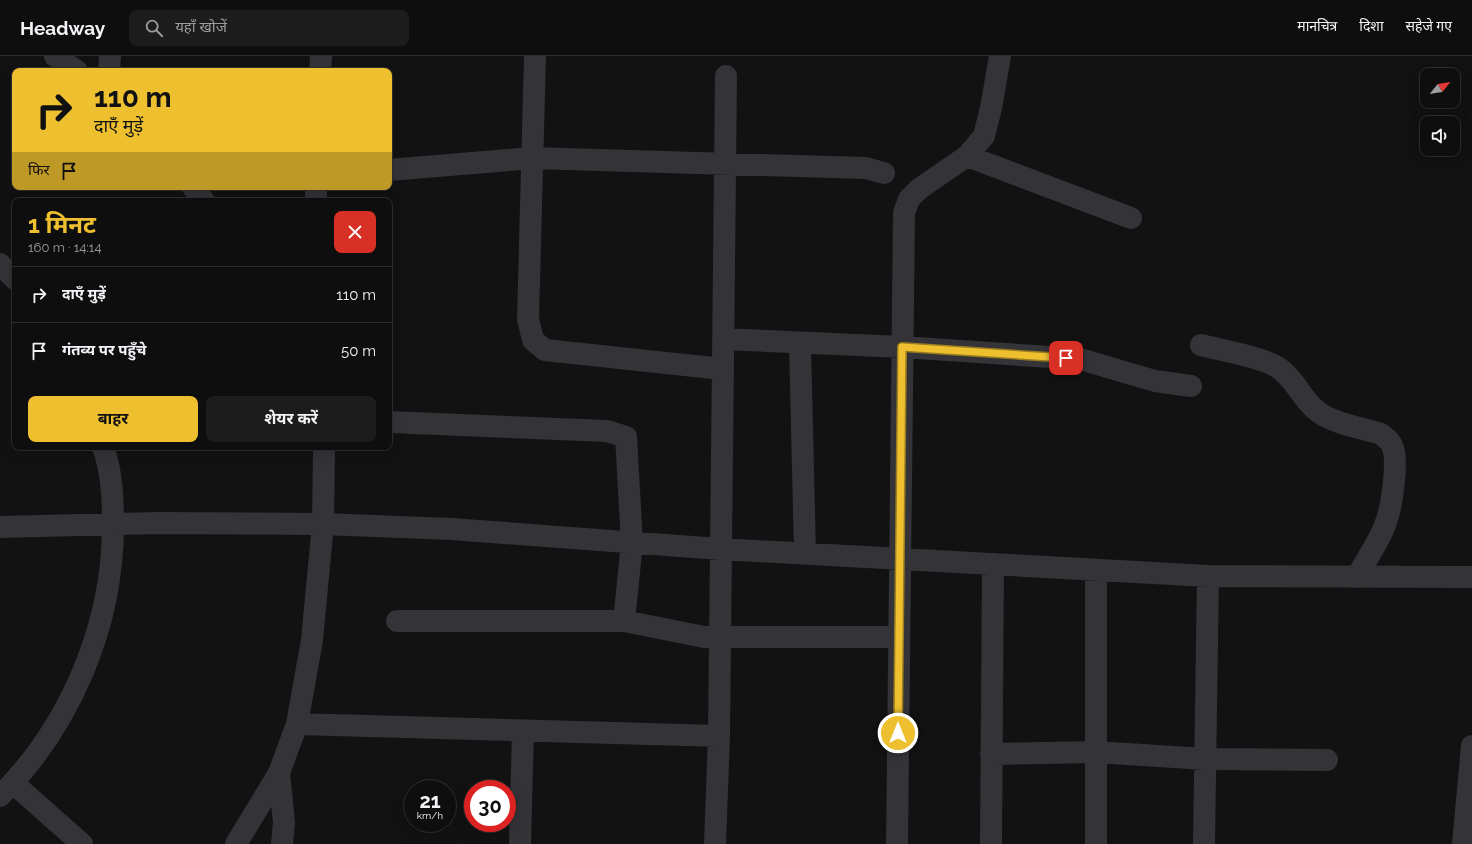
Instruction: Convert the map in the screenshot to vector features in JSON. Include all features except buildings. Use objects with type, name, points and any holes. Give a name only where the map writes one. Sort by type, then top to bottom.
[{"type":"street","points":[[55,56],[73,68]]},
{"type":"street","points":[[109,68],[110,56]]},
{"type":"street","points":[[320,68],[321,56]]},
{"type":"street","points":[[535,56],[528,319],[533,340],[545,350],[722,369]]},
{"type":"street","points":[[897,844],[898,637],[904,213],[909,199],[919,189],[967,156],[984,136],[991,108],[1000,56]]},
{"type":"street","points":[[715,844],[719,736],[726,76]]},
{"type":"street","points":[[967,156],[1131,218]]},
{"type":"street","points":[[392,170],[532,158],[866,168],[884,173]]},
{"type":"street","points":[[195,190],[202,198]]},
{"type":"street","points":[[0,264],[12,276]]},
{"type":"street","points":[[723,339],[800,344],[902,347],[1080,359],[1155,381],[1191,386]]},
{"type":"street","points":[[800,344],[805,553]]},
{"type":"street","points":[[1201,345],[1267,362],[1278,367],[1288,376],[1315,410],[1325,417],[1381,434],[1388,439],[1393,446],[1394,459],[1391,503],[1386,523],[1357,576]]},
{"type":"street","points":[[392,422],[607,431],[626,437],[632,543],[624,621]]},
{"type":"street","points":[[82,844],[6,790],[48,736],[74,691],[88,660],[100,620],[113,554],[112,494],[107,459],[104,450]]},
{"type":"street","points":[[236,844],[279,773],[297,724],[312,640],[323,524],[324,450]]},
{"type":"street","points":[[0,527],[157,523],[323,524],[451,529],[720,550],[805,553],[1096,571],[1157,572],[1208,576],[1472,577]]},
{"type":"street","points":[[991,844],[993,564]]},
{"type":"street","points":[[1096,571],[1096,844]]},
{"type":"street","points":[[1204,844],[1208,576]]},
{"type":"street","points":[[396,621],[624,621],[704,637],[898,637]]},
{"type":"street","points":[[297,724],[719,736]]},
{"type":"street","points":[[520,844],[523,731]]},
{"type":"street","points":[[1463,844],[1472,746]]},
{"type":"street","points":[[992,754],[1096,752],[1206,759],[1327,760]]},
{"type":"street","points":[[279,773],[284,822],[282,844]]},
{"type":"route","points":[[898,733],[902,347],[1066,358]]}]
